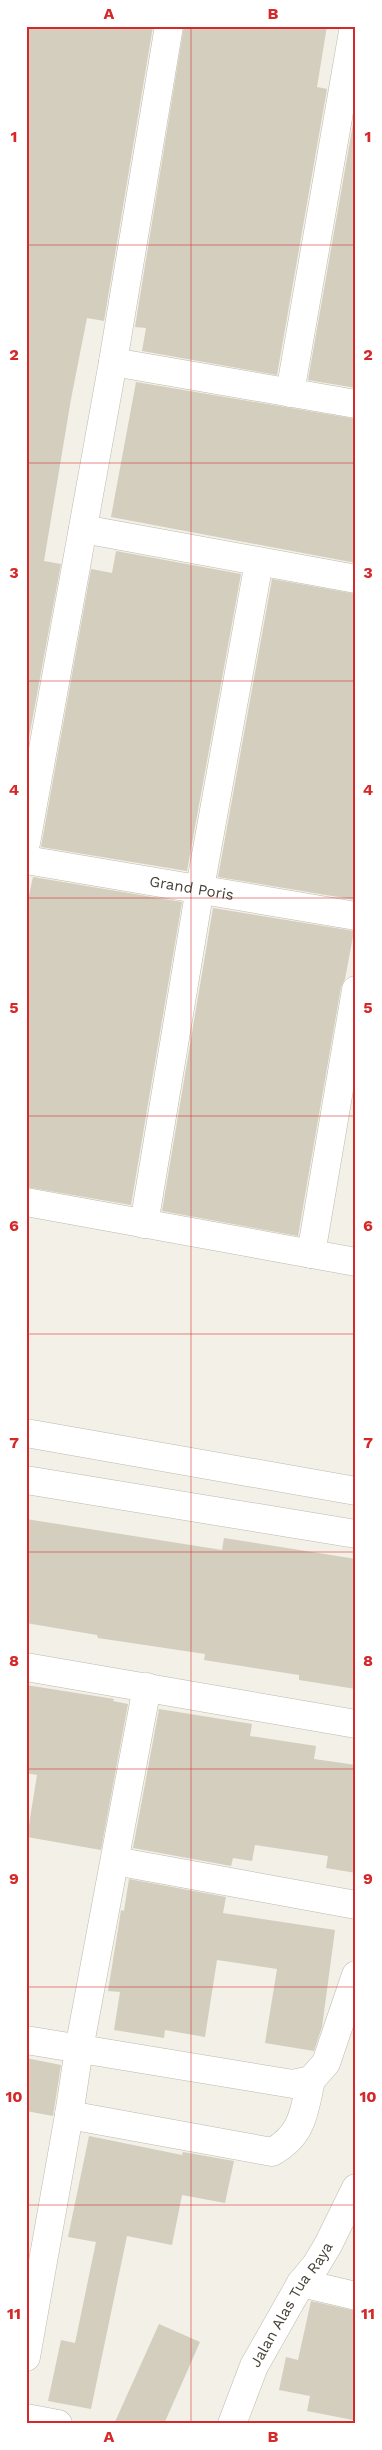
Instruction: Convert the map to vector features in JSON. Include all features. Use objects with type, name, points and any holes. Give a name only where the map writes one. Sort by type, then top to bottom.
[{"type":"street","points":[[26,843],[113,362],[169,26]]},
{"type":"street","points":[[290,393],[354,26]]},
{"type":"street","points":[[113,362],[356,404]]},
{"type":"street","points":[[83,529],[356,579]]},
{"type":"street","points":[[144,1224],[200,888],[259,562]]},
{"type":"street","name":"Grand Poris","points":[[26,860],[200,888],[356,916]]},
{"type":"street","points":[[311,1254],[356,990]]},
{"type":"street","points":[[26,1202],[356,1262]]},
{"type":"street","points":[[26,1433],[356,1492]]},
{"type":"street","points":[[26,1480],[356,1534]]},
{"type":"street","points":[[26,1667],[356,1724]]},
{"type":"street","points":[[26,2357],[79,2049],[147,1687]]},
{"type":"street","points":[[114,1861],[356,1905]]},
{"type":"street","points":[[69,2115],[272,2152],[286,2144],[301,2124],[311,2080],[326,2063],[356,1975]]},
{"type":"street","points":[[26,2040],[293,2084],[311,2080]]},
{"type":"street","name":"Jalan Alas Tua Raya","points":[[232,2424],[254,2366],[301,2283],[328,2245],[356,2188]]},
{"type":"street","points":[[301,2283],[356,2296]]},
{"type":"street","points":[[26,2418],[58,2424]]},
{"type":"building","points":[[26,26],[153,26],[104,321],[87,318],[71,399],[44,561],[61,564],[26,754]]},
{"type":"building","points":[[184,26],[327,26],[317,87],[327,89],[277,375],[142,351],[146,328],[135,327]]},
{"type":"building","points":[[356,107],[356,388],[308,380]]},
{"type":"building","points":[[136,382],[356,419],[356,563],[111,517]]},
{"type":"building","points":[[116,551],[241,574],[187,871],[41,847],[91,569],[112,573]]},
{"type":"building","points":[[272,579],[356,594],[356,900],[218,877]]},
{"type":"building","points":[[33,877],[182,902],[131,1205],[26,1187],[26,909]]},
{"type":"building","points":[[213,908],[354,931],[345,979],[341,987],[298,1236],[162,1211]]},
{"type":"building","points":[[26,1519],[222,1550],[224,1538],[356,1559],[356,1689],[299,1680],[299,1675],[204,1660],[205,1654],[98,1638],[97,1635],[26,1623]]},
{"type":"building","points":[[26,1685],[114,1699],[113,1701],[128,1704],[101,1850],[27,1837],[37,1775],[26,1773]]},
{"type":"building","points":[[159,1709],[252,1724],[250,1736],[316,1746],[314,1759],[356,1765],[356,1873],[326,1868],[328,1856],[255,1845],[252,1861],[233,1858],[231,1866],[133,1848]]},
{"type":"building","points":[[129,1879],[226,1897],[223,1913],[335,1930],[322,2027],[314,2051],[265,2043],[277,1969],[217,1960],[205,2037],[165,2030],[164,2038],[114,2030],[120,1992],[108,1991],[121,1910],[124,1911]]},
{"type":"building","points":[[26,2058],[61,2065],[53,2116],[26,2111]]},
{"type":"building","points":[[89,2136],[182,2155],[183,2152],[234,2161],[225,2203],[182,2195],[172,2245],[127,2236],[91,2409],[48,2401],[61,2340],[75,2343],[96,2242],[68,2237]]},
{"type":"building","points":[[311,2301],[356,2311],[356,2403],[353,2420],[307,2411],[310,2396],[279,2390],[286,2357],[298,2360]]},
{"type":"building","points":[[159,2324],[200,2342],[164,2424],[114,2424]]}]
